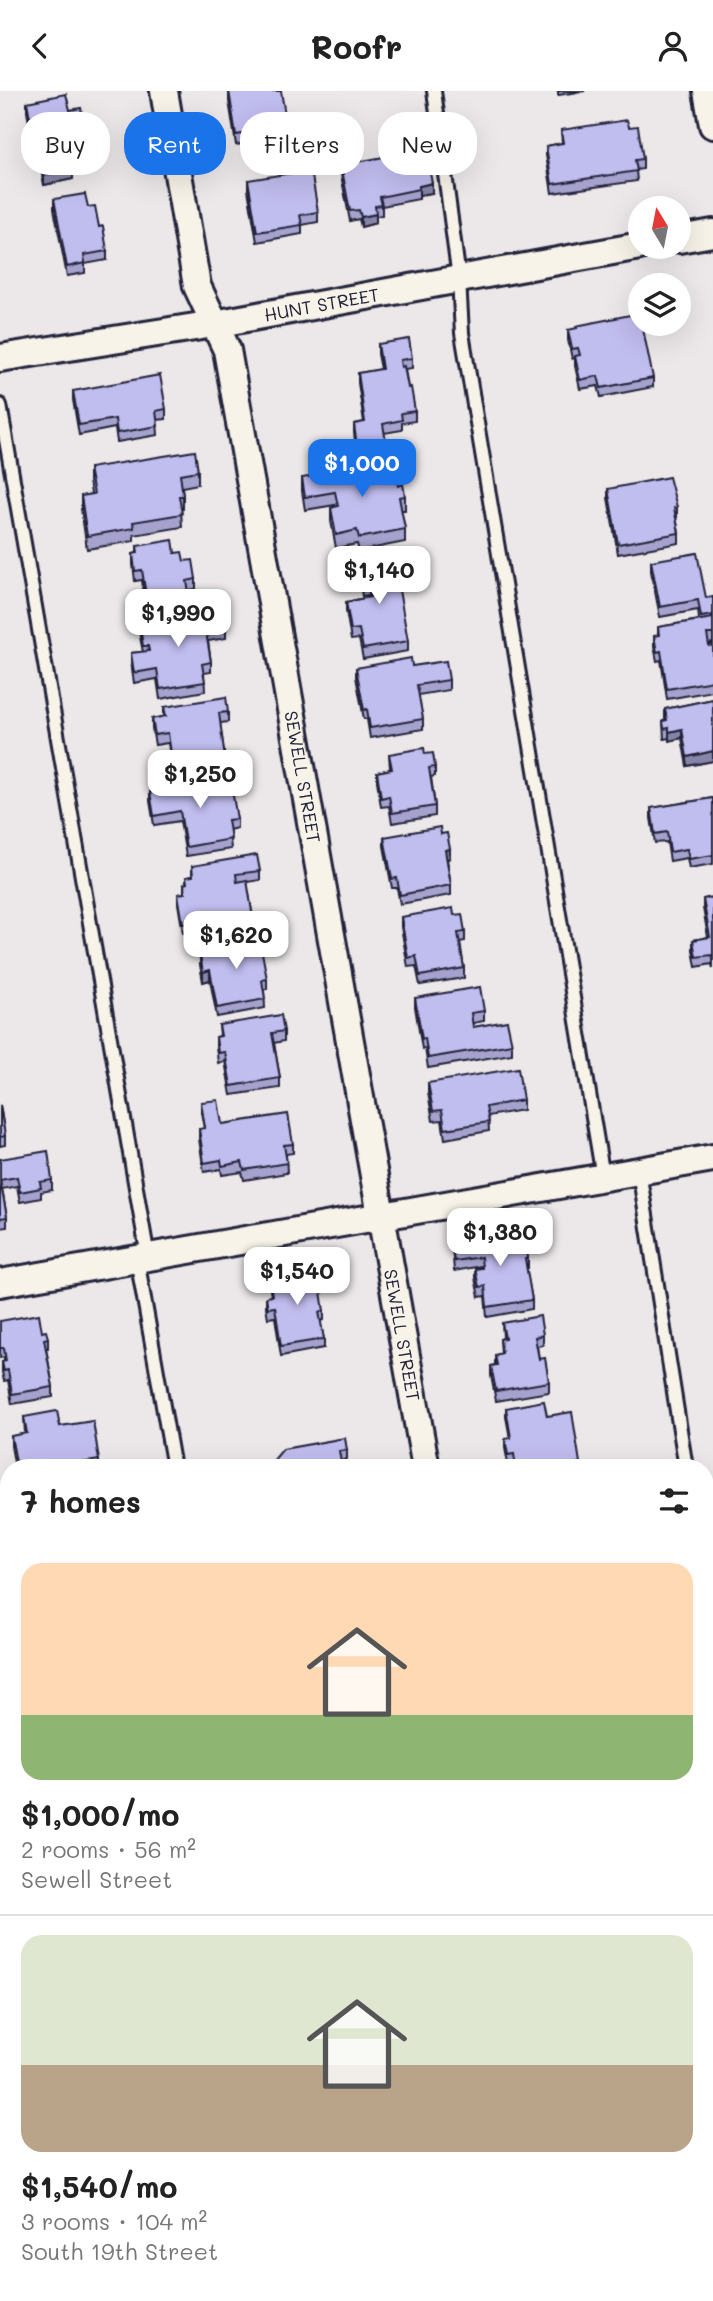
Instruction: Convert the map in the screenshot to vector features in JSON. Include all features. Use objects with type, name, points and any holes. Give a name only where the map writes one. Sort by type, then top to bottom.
[{"type":"street","name":"SEWELL STREET","points":[[164,91],[197,286],[227,350],[424,1459]]},
{"type":"street","points":[[707,91],[713,125]]},
{"type":"street","points":[[691,237],[713,233]]},
{"type":"street","name":"HUNT STREET","points":[[0,358],[214,324],[628,248]]},
{"type":"street","points":[[0,1283],[713,1158]]},
{"type":"lane","points":[[434,91],[459,279],[461,333],[603,1177]]},
{"type":"lane","points":[[0,405],[143,1258],[173,1459]]},
{"type":"lane","points":[[639,1171],[686,1459]]},
{"type":"building","points":[[229,91],[281,91],[284,112],[240,112],[240,134],[236,135]]},
{"type":"building","points":[[66,94],[70,110],[81,108],[82,112],[29,112],[27,102]]},
{"type":"building","points":[[627,120],[629,127],[638,126],[643,159],[635,160],[637,171],[552,184],[546,146],[563,143],[561,130]]},
{"type":"building","points":[[378,158],[378,175],[430,175],[432,183],[419,186],[419,189],[380,197],[382,205],[375,206],[376,214],[361,217],[359,210],[350,211],[343,175],[364,175],[364,161]]},
{"type":"building","points":[[280,175],[312,175],[318,212],[300,215],[302,225],[257,232],[248,180]]},
{"type":"building","points":[[85,194],[88,207],[95,206],[99,227],[103,226],[107,251],[84,255],[85,263],[67,267],[54,199]]},
{"type":"building","points":[[628,315],[628,336],[644,336],[653,378],[601,388],[598,376],[580,380],[575,356],[580,355],[578,348],[572,349],[568,330],[577,328],[576,326]]},
{"type":"building","points":[[409,339],[412,358],[400,360],[401,367],[404,366],[408,388],[411,387],[415,411],[401,413],[402,420],[383,424],[386,442],[357,447],[354,424],[365,422],[358,373],[382,369],[378,344]]},
{"type":"building","points":[[160,375],[166,409],[156,411],[158,426],[117,433],[115,419],[79,425],[73,391]]},
{"type":"building","points":[[195,451],[198,471],[180,474],[182,514],[133,522],[134,528],[87,536],[81,496],[94,494],[89,468]]},
{"type":"building","points":[[393,463],[398,486],[403,484],[405,496],[399,497],[405,529],[359,538],[357,530],[336,535],[331,508],[338,506],[335,492],[305,497],[302,478]]},
{"type":"building","points":[[669,477],[677,507],[674,508],[679,533],[618,544],[608,489]]},
{"type":"building","points":[[173,540],[175,553],[182,552],[184,561],[193,560],[196,579],[187,581],[190,600],[148,606],[143,595],[146,595],[142,570],[135,571],[133,554],[138,553],[137,546]]},
{"type":"building","points":[[697,553],[706,598],[713,597],[713,615],[701,617],[698,600],[660,607],[651,561]]},
{"type":"building","points":[[393,556],[408,641],[363,649],[359,629],[351,630],[346,602],[370,597],[368,585],[362,586],[358,562]]},
{"type":"building","points":[[222,609],[226,629],[206,632],[211,662],[202,664],[205,682],[160,689],[157,669],[134,673],[131,653],[149,651],[148,646],[143,646],[140,627],[193,618],[192,614]]},
{"type":"building","points":[[713,618],[713,634],[707,634],[709,646],[713,645],[713,681],[667,689],[661,651],[657,652],[654,636],[659,635],[658,627]]},
{"type":"building","points":[[411,658],[412,666],[446,661],[449,680],[417,685],[423,719],[370,728],[356,668]]},
{"type":"building","points":[[226,697],[228,712],[219,713],[225,759],[173,767],[168,733],[155,735],[152,719],[166,716],[164,707]]},
{"type":"building","points":[[713,699],[713,751],[687,757],[682,729],[669,732],[669,728],[664,729],[663,721],[667,720],[665,709]]},
{"type":"building","points":[[424,748],[425,754],[433,753],[435,767],[429,768],[435,806],[392,813],[389,796],[381,798],[377,772],[392,769],[389,754]]},
{"type":"building","points":[[230,778],[237,819],[228,820],[231,839],[186,847],[180,811],[154,816],[150,792]]},
{"type":"building","points":[[713,798],[713,855],[689,859],[687,849],[670,852],[667,832],[655,834],[651,808]]},
{"type":"building","points":[[440,827],[441,834],[447,833],[450,849],[445,850],[451,885],[400,895],[397,878],[392,879],[384,837]]},
{"type":"building","points":[[257,855],[260,871],[236,874],[237,882],[247,880],[253,918],[201,927],[200,921],[183,924],[178,894],[185,893],[186,877],[193,876],[192,866]]},
{"type":"building","points":[[713,897],[713,959],[712,955],[696,957],[693,940],[710,937],[703,899]]},
{"type":"building","points":[[453,908],[454,915],[462,914],[465,932],[458,933],[464,968],[420,976],[416,956],[408,958],[401,917]]},
{"type":"building","points":[[259,936],[267,979],[262,980],[265,999],[217,1008],[210,970],[203,972],[200,955],[206,954],[205,946]]},
{"type":"building","points":[[480,987],[484,1011],[471,1013],[473,1027],[507,1021],[512,1044],[428,1058],[415,998]]},
{"type":"building","points":[[281,1015],[284,1031],[272,1033],[280,1078],[231,1086],[225,1052],[218,1053],[216,1037],[221,1036],[219,1025]]},
{"type":"building","points":[[518,1068],[523,1100],[486,1107],[489,1122],[445,1129],[442,1110],[433,1111],[428,1083]]},
{"type":"building","points":[[218,1100],[222,1124],[288,1114],[293,1144],[284,1145],[287,1163],[244,1170],[242,1162],[222,1166],[221,1160],[204,1163],[199,1129],[205,1128],[201,1102]]},
{"type":"building","points":[[0,1105],[5,1136],[0,1137]]},
{"type":"building","points":[[48,1151],[52,1180],[40,1182],[41,1188],[20,1192],[17,1177],[0,1180],[0,1159]]},
{"type":"building","points":[[0,1180],[7,1217],[0,1218]]},
{"type":"building","points":[[520,1233],[523,1248],[527,1247],[528,1258],[525,1259],[532,1300],[487,1307],[485,1286],[479,1287],[475,1269],[482,1268],[481,1257],[454,1261],[452,1246]]},
{"type":"building","points":[[309,1269],[312,1286],[320,1285],[324,1311],[319,1312],[324,1339],[281,1346],[275,1307],[268,1308],[266,1297],[272,1296],[269,1275]]},
{"type":"building","points":[[39,1314],[42,1332],[46,1331],[48,1338],[44,1339],[53,1387],[12,1394],[8,1370],[4,1371],[2,1362],[6,1361],[4,1348],[0,1348],[0,1321]]},
{"type":"building","points":[[540,1316],[543,1335],[535,1337],[539,1359],[545,1358],[549,1382],[496,1391],[491,1366],[497,1365],[495,1355],[502,1353],[500,1339],[505,1338],[502,1323]]},
{"type":"building","points":[[544,1401],[547,1416],[572,1412],[579,1459],[515,1459],[514,1454],[508,1455],[505,1439],[511,1438],[506,1408]]},
{"type":"building","points":[[57,1411],[60,1426],[93,1421],[99,1459],[15,1459],[11,1436],[27,1433],[24,1417]]},
{"type":"building","points":[[345,1438],[347,1450],[339,1451],[340,1459],[275,1459],[283,1449]]}]
